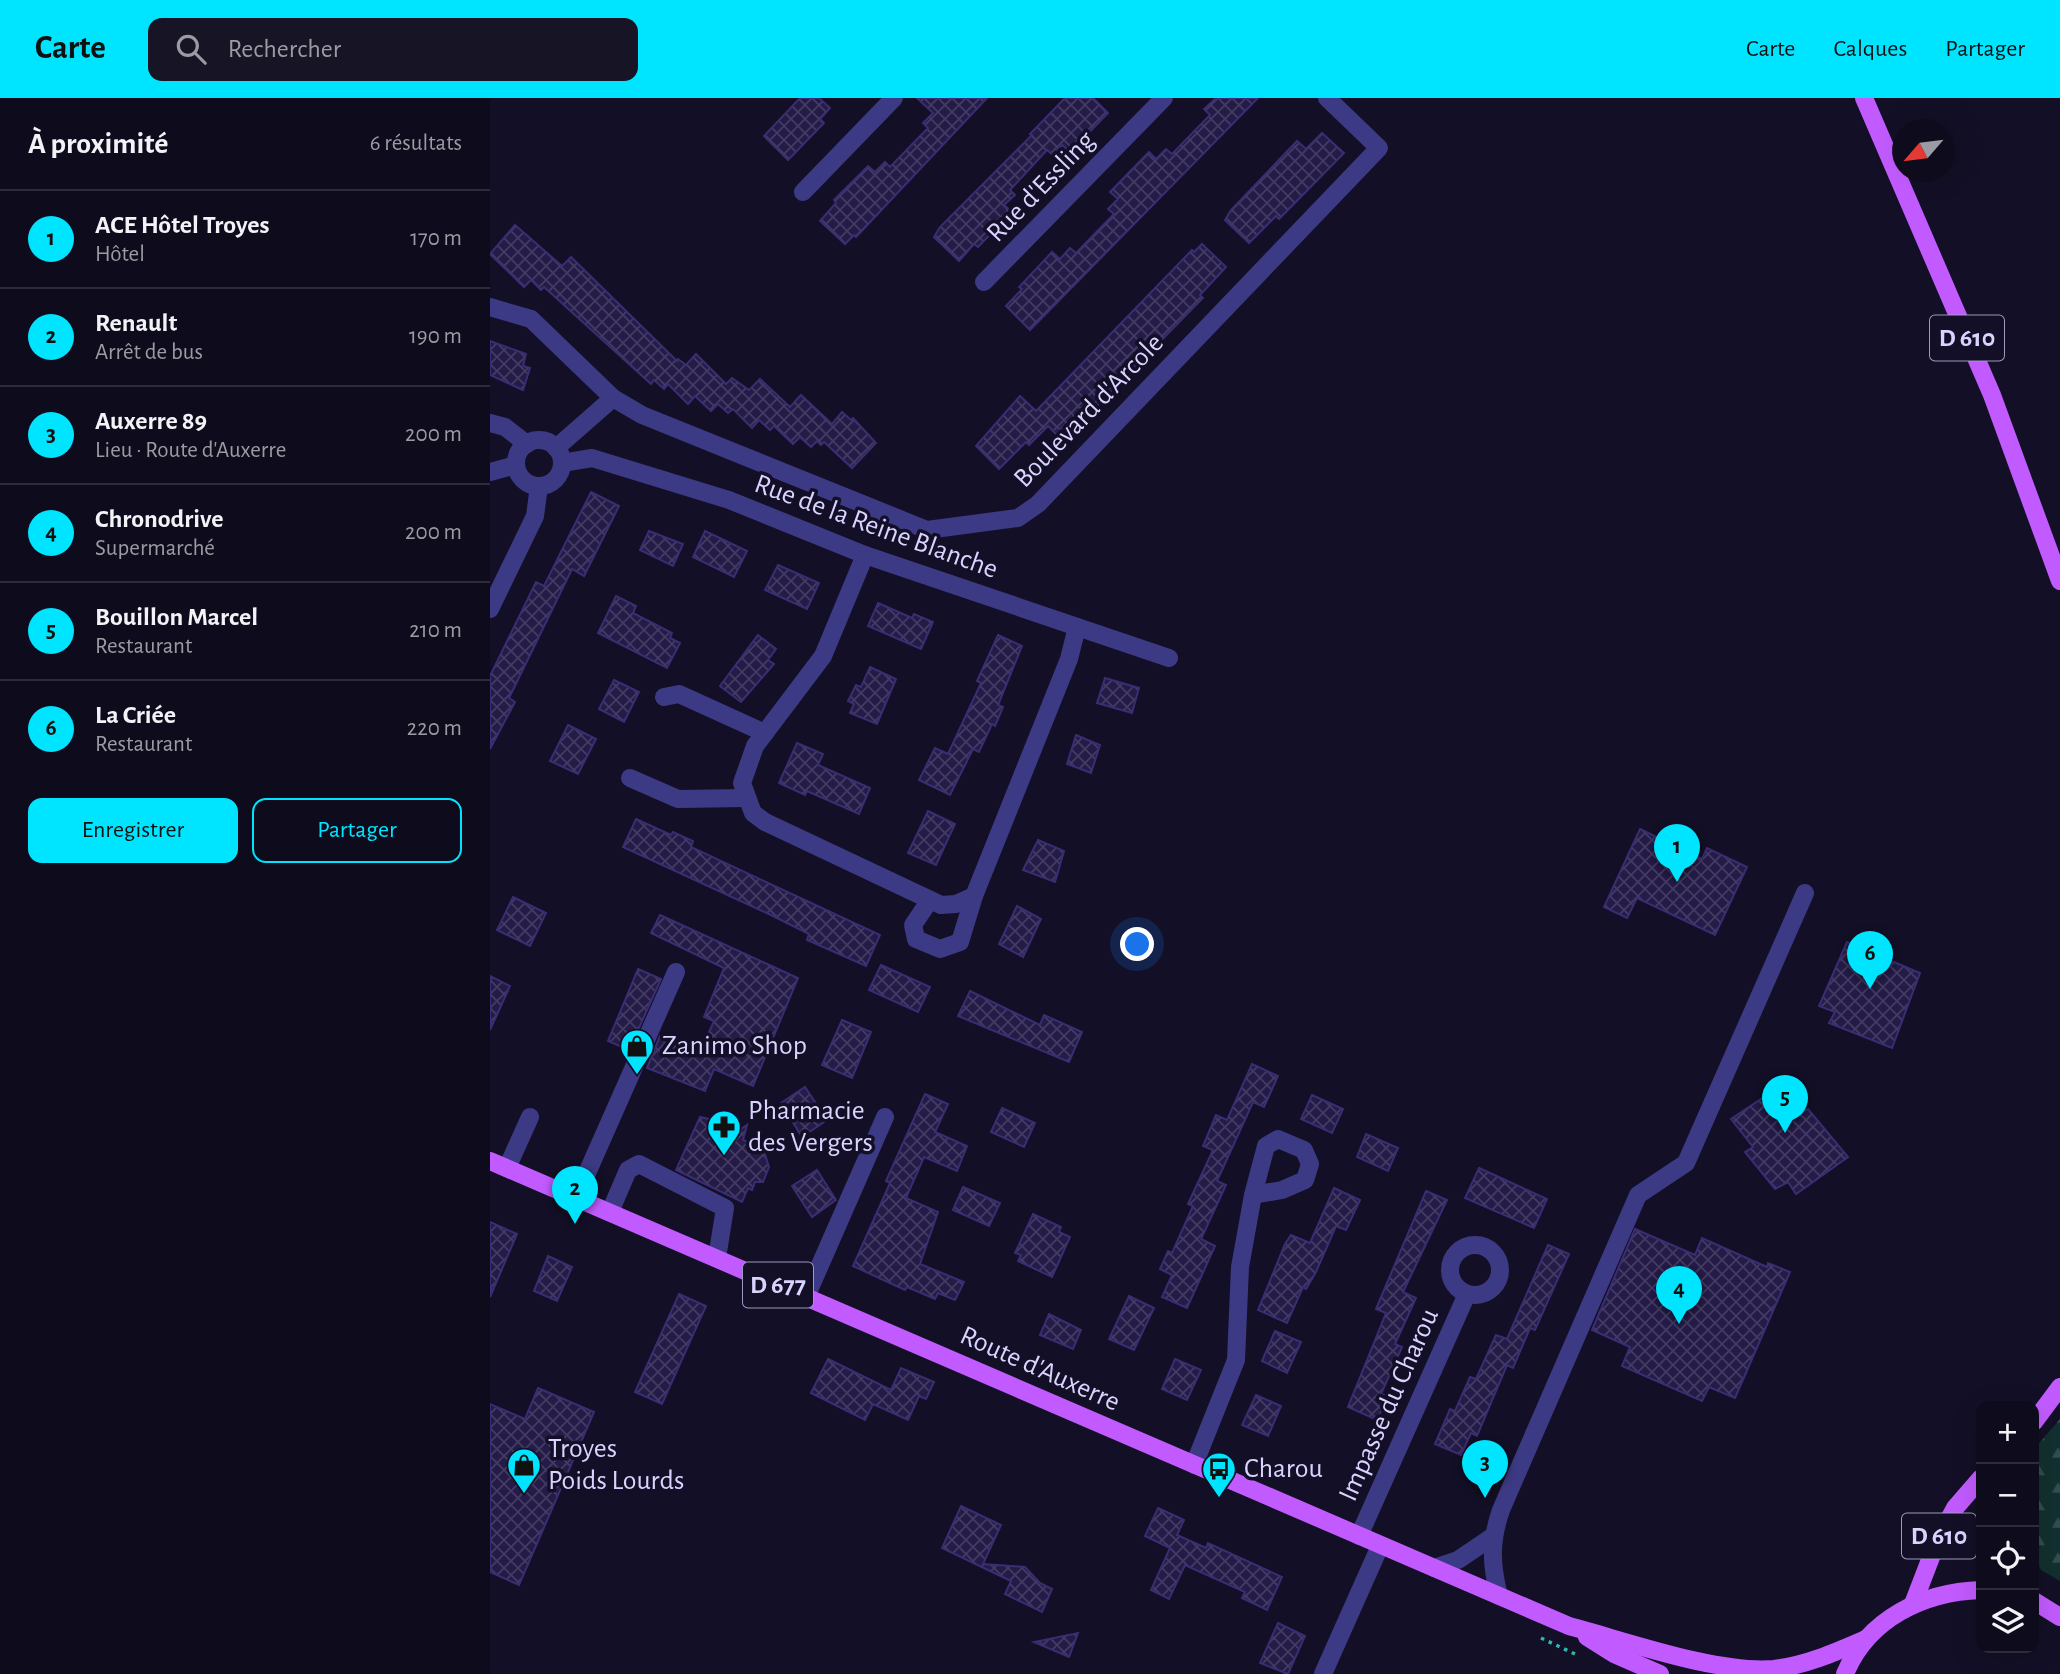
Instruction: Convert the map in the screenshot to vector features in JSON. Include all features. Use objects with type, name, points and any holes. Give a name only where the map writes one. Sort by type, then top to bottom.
[{"type":"main road","name":"D 610","points":[[1864,98],[1992,395],[2060,581]]},
{"type":"main road","name":"Route d'Auxerre","points":[[498,1165],[1569,1626],[1735,1669],[1771,1670],[1806,1663],[1866,1639]]},
{"type":"main road","points":[[2039,1415],[2060,1387]]},
{"type":"main road","name":"D 610","points":[[1913,1604],[1944,1528],[1955,1508],[1976,1484]]},
{"type":"main road","points":[[1844,1674],[1866,1639],[1888,1619],[1913,1604],[1952,1591],[1976,1590]]},
{"type":"main road","points":[[2039,1604],[2060,1617]]},
{"type":"main road","name":"Route d'Auxerre","points":[[1569,1626],[1614,1654],[1660,1674]]},
{"type":"street","points":[[803,192],[894,98]]},
{"type":"street","name":"Rue d'Essling","points":[[984,282],[1164,98]]},
{"type":"street","name":"Boulevard d'Arcole","points":[[490,307],[531,319],[613,398],[642,415],[927,530],[1018,518],[1048,494],[1379,148],[1327,98]]},
{"type":"street","points":[[559,456],[542,441],[527,444],[518,454],[516,465],[526,482],[539,486],[553,482],[559,456],[613,398]]},
{"type":"street","points":[[490,423],[505,427],[527,444]]},
{"type":"street","name":"Rue de la Reine Blanche","points":[[559,456],[592,458],[729,500],[865,555],[1169,658]]},
{"type":"street","points":[[490,472],[516,465]]},
{"type":"street","points":[[490,609],[535,516],[539,486]]},
{"type":"street","points":[[865,555],[823,656],[755,746],[742,783],[746,798],[753,813],[765,822],[941,905],[956,904],[974,897]]},
{"type":"street","points":[[930,900],[913,925],[916,939],[940,949],[960,942],[974,897],[1069,659],[1077,627]]},
{"type":"street","points":[[664,697],[679,694],[765,733]]},
{"type":"street","points":[[630,778],[678,799],[746,798]]},
{"type":"street","points":[[1499,1596],[1491,1555],[1492,1537],[1638,1195],[1686,1163],[1805,893]]},
{"type":"street","points":[[576,1198],[677,972]]},
{"type":"street","points":[[498,1165],[530,1117]]},
{"type":"street","points":[[806,1297],[885,1117]]},
{"type":"street","points":[[610,1212],[628,1170],[639,1164],[725,1208],[717,1258]]},
{"type":"street","points":[[1194,1465],[1236,1360],[1240,1267],[1253,1195]]},
{"type":"street","name":"Impasse du Charou","points":[[1359,1536],[1466,1294]]},
{"type":"street","points":[[1434,1568],[1458,1560],[1492,1537]]},
{"type":"street","points":[[1323,1674],[1380,1546]]},
{"type":"path","points":[[1539,1636],[1584,1658]]},
{"type":"green space","points":[[2060,1419],[2060,1581],[2039,1566],[2039,1443]]},
{"type":"building","points":[[800,98],[819,98],[830,108],[820,119],[824,123],[788,160],[764,136]]},
{"type":"building","points":[[917,98],[987,98],[856,237],[854,235],[845,244],[820,221],[836,203],[834,200],[868,166],[875,172],[885,162],[890,167],[928,128],[923,123],[933,113]]},
{"type":"building","points":[[1065,98],[1093,98],[1108,113],[1070,152],[1062,145],[1053,155],[1047,150],[1010,190],[1015,195],[1004,205],[1012,212],[978,247],[974,244],[959,261],[934,237],[940,227]]},
{"type":"building","points":[[1216,98],[1258,98],[1030,330],[1006,306],[1022,289],[1019,287],[1052,252],[1060,259],[1070,248],[1076,253],[1114,214],[1108,209],[1118,199],[1110,192],[1149,152],[1156,159],[1166,149],[1172,154],[1210,115],[1204,109]]},
{"type":"building","points":[[1322,133],[1344,153],[1279,219],[1276,216],[1249,243],[1225,220],[1231,210],[1297,141],[1306,149]]},
{"type":"building","points":[[515,225],[562,266],[571,257],[677,361],[678,359],[686,365],[696,354],[726,384],[732,378],[749,390],[760,379],[790,407],[801,395],[832,424],[842,412],[851,420],[853,418],[876,443],[852,468],[824,442],[821,445],[817,441],[811,447],[800,437],[793,444],[774,426],[770,430],[759,420],[752,428],[733,409],[728,413],[718,404],[711,411],[695,396],[688,404],[668,384],[664,389],[654,380],[651,384],[544,287],[541,290],[531,280],[524,287],[490,254]]},
{"type":"building","points":[[1202,244],[1226,267],[1200,295],[1203,298],[1073,430],[1066,423],[1056,434],[1048,426],[1029,445],[1026,442],[999,469],[976,446],[1020,396],[1036,411],[1192,250],[1194,252]]},
{"type":"building","points":[[490,341],[526,354],[523,366],[530,368],[523,390],[490,375]]},
{"type":"building","points":[[591,492],[619,506],[584,576],[572,569],[509,698],[515,702],[490,749],[490,676],[536,582],[544,586]]},
{"type":"building","points":[[649,531],[683,544],[673,566],[640,550]]},
{"type":"building","points":[[705,531],[747,551],[734,577],[693,557]]},
{"type":"building","points":[[778,565],[819,583],[807,609],[765,590]]},
{"type":"building","points":[[616,596],[636,606],[633,613],[672,633],[670,638],[680,643],[667,668],[598,633]]},
{"type":"building","points":[[878,603],[912,618],[914,614],[933,622],[921,649],[868,626]]},
{"type":"building","points":[[758,635],[776,649],[768,660],[774,664],[741,702],[720,686]]},
{"type":"building","points":[[998,635],[1022,646],[998,705],[1003,707],[995,726],[992,724],[979,752],[973,749],[950,795],[919,780],[935,748],[948,754],[981,683],[977,681]]},
{"type":"building","points":[[870,667],[896,679],[877,724],[850,713],[854,704],[848,701],[856,685],[861,687]]},
{"type":"building","points":[[1105,678],[1139,688],[1132,713],[1097,703]]},
{"type":"building","points":[[614,680],[639,692],[624,722],[599,709]]},
{"type":"building","points":[[568,725],[596,739],[578,774],[550,761]]},
{"type":"building","points":[[1076,735],[1100,745],[1091,773],[1067,764]]},
{"type":"building","points":[[797,743],[823,754],[818,765],[870,788],[859,814],[807,791],[805,795],[779,783]]},
{"type":"building","points":[[928,811],[955,824],[936,865],[908,853]]},
{"type":"building","points":[[636,819],[671,835],[673,832],[693,841],[691,847],[880,935],[866,966],[807,940],[809,934],[771,915],[623,847]]},
{"type":"building","points":[[1640,829],[1702,859],[1707,848],[1747,867],[1715,935],[1637,898],[1627,918],[1604,907]]},
{"type":"building","points":[[1038,840],[1064,851],[1055,882],[1023,870]]},
{"type":"building","points":[[513,897],[546,913],[530,946],[497,930]]},
{"type":"building","points":[[1017,906],[1041,919],[1023,957],[999,944]]},
{"type":"building","points":[[660,915],[798,978],[753,1086],[714,1069],[705,1091],[647,1068],[660,1036],[700,1053],[714,1021],[704,1017],[724,968],[651,933]]},
{"type":"building","points":[[1847,942],[1920,973],[1892,1048],[1829,1023],[1835,1012],[1819,1006]]},
{"type":"building","points":[[881,965],[930,987],[918,1012],[869,990]]},
{"type":"building","points":[[638,969],[661,979],[629,1050],[608,1041]]},
{"type":"building","points":[[490,976],[510,986],[490,1030]]},
{"type":"building","points":[[970,991],[1040,1025],[1044,1015],[1082,1032],[1069,1062],[958,1016]]},
{"type":"building","points":[[842,1020],[871,1032],[852,1078],[822,1065]]},
{"type":"building","points":[[1252,1064],[1278,1076],[1264,1107],[1253,1102],[1217,1181],[1226,1185],[1201,1239],[1215,1246],[1187,1308],[1162,1297],[1172,1275],[1160,1269],[1168,1251],[1172,1253],[1193,1206],[1188,1204],[1213,1150],[1203,1146],[1216,1115],[1227,1120]]},
{"type":"building","points":[[805,1087],[827,1120],[802,1137],[781,1103]]},
{"type":"building","points":[[1776,1089],[1798,1114],[1808,1109],[1848,1157],[1796,1194],[1788,1182],[1775,1189],[1745,1152],[1753,1147],[1731,1119]]},
{"type":"building","points":[[925,1094],[948,1104],[935,1132],[967,1146],[957,1171],[924,1157],[906,1198],[938,1212],[920,1264],[964,1282],[955,1300],[938,1293],[935,1299],[907,1287],[905,1290],[853,1266],[890,1183],[886,1181]]},
{"type":"building","points":[[1312,1095],[1343,1109],[1332,1133],[1301,1119]]},
{"type":"building","points":[[1002,1108],[1035,1123],[1024,1147],[991,1132]]},
{"type":"building","name":"Pharmacie des Vergers","points":[[700,1117],[737,1125],[732,1135],[747,1125],[743,1140],[763,1148],[769,1167],[763,1182],[755,1182],[752,1190],[748,1188],[742,1202],[676,1170]]},
{"type":"building","points":[[1366,1134],[1398,1148],[1388,1171],[1357,1157]]},
{"type":"building","points":[[1479,1168],[1547,1199],[1534,1228],[1465,1198]]},
{"type":"building","points":[[817,1170],[836,1200],[812,1217],[792,1186]]},
{"type":"building","points":[[963,1187],[1000,1203],[989,1226],[953,1210]]},
{"type":"building","points":[[1334,1188],[1360,1200],[1346,1230],[1336,1226],[1316,1272],[1306,1289],[1303,1287],[1287,1323],[1258,1310],[1285,1244],[1291,1235],[1310,1243]]},
{"type":"building","points":[[1426,1191],[1447,1200],[1403,1292],[1416,1298],[1395,1344],[1402,1347],[1381,1394],[1388,1396],[1377,1420],[1348,1407],[1386,1313],[1376,1309]]},
{"type":"building","points":[[1033,1214],[1061,1227],[1059,1232],[1070,1237],[1052,1277],[1018,1261],[1021,1255],[1015,1253]]},
{"type":"building","points":[[490,1222],[517,1234],[490,1297]]},
{"type":"building","points":[[1635,1229],[1695,1255],[1702,1238],[1767,1267],[1768,1263],[1790,1272],[1735,1398],[1709,1387],[1702,1401],[1622,1366],[1630,1347],[1592,1330]]},
{"type":"building","points":[[1548,1245],[1569,1254],[1535,1330],[1530,1328],[1513,1368],[1507,1365],[1477,1436],[1471,1433],[1461,1455],[1435,1444],[1450,1409],[1455,1411],[1470,1377],[1476,1379],[1496,1335],[1507,1339]]},
{"type":"building","points":[[548,1256],[572,1267],[557,1301],[534,1291]]},
{"type":"building","points":[[679,1294],[706,1306],[662,1404],[635,1392]]},
{"type":"building","points":[[1129,1296],[1154,1308],[1134,1350],[1109,1339]]},
{"type":"building","points":[[1049,1314],[1081,1330],[1073,1349],[1040,1335]]},
{"type":"building","points":[[1275,1331],[1301,1342],[1287,1373],[1262,1361]]},
{"type":"building","points":[[828,1359],[891,1390],[901,1368],[934,1382],[926,1399],[919,1396],[908,1420],[873,1404],[865,1420],[811,1393]]},
{"type":"building","points":[[1175,1359],[1201,1370],[1187,1400],[1162,1389]]},
{"type":"building","name":"Troyes Poids Lourds","points":[[538,1388],[594,1412],[519,1585],[490,1572],[490,1404],[525,1419]]},
{"type":"building","points":[[1256,1395],[1281,1406],[1268,1436],[1242,1425]]},
{"type":"building","points":[[961,1506],[1001,1525],[983,1564],[1025,1567],[1040,1583],[1052,1589],[1042,1612],[1005,1594],[1011,1581],[942,1548]]},
{"type":"building","points":[[1158,1508],[1184,1520],[1177,1535],[1206,1548],[1208,1543],[1282,1577],[1267,1610],[1242,1598],[1245,1592],[1185,1565],[1169,1599],[1151,1590],[1170,1548],[1145,1536]]},
{"type":"building","points":[[1278,1623],[1305,1636],[1288,1674],[1260,1663]]},
{"type":"building","points":[[1078,1633],[1069,1657],[1034,1642]]},
{"type":"place","name":"ACE Hôtel Troyes","points":[[1677,882]]},
{"type":"place","name":"La Criée","points":[[1870,989]]},
{"type":"place","name":"Zanimo Shop","points":[[637,1076]]},
{"type":"place","name":"Bouillon Marcel","points":[[1785,1133]]},
{"type":"place","name":"Pharmacie des Vergers","points":[[724,1157]]},
{"type":"place","name":"Renault","points":[[575,1224]]},
{"type":"place","name":"Chronodrive","points":[[1679,1324]]},
{"type":"place","name":"Troyes Poids Lourds","points":[[524,1495]]},
{"type":"place","name":"Auxerre 89","points":[[1485,1498]]},
{"type":"place","name":"Charou","points":[[1219,1499]]}]
